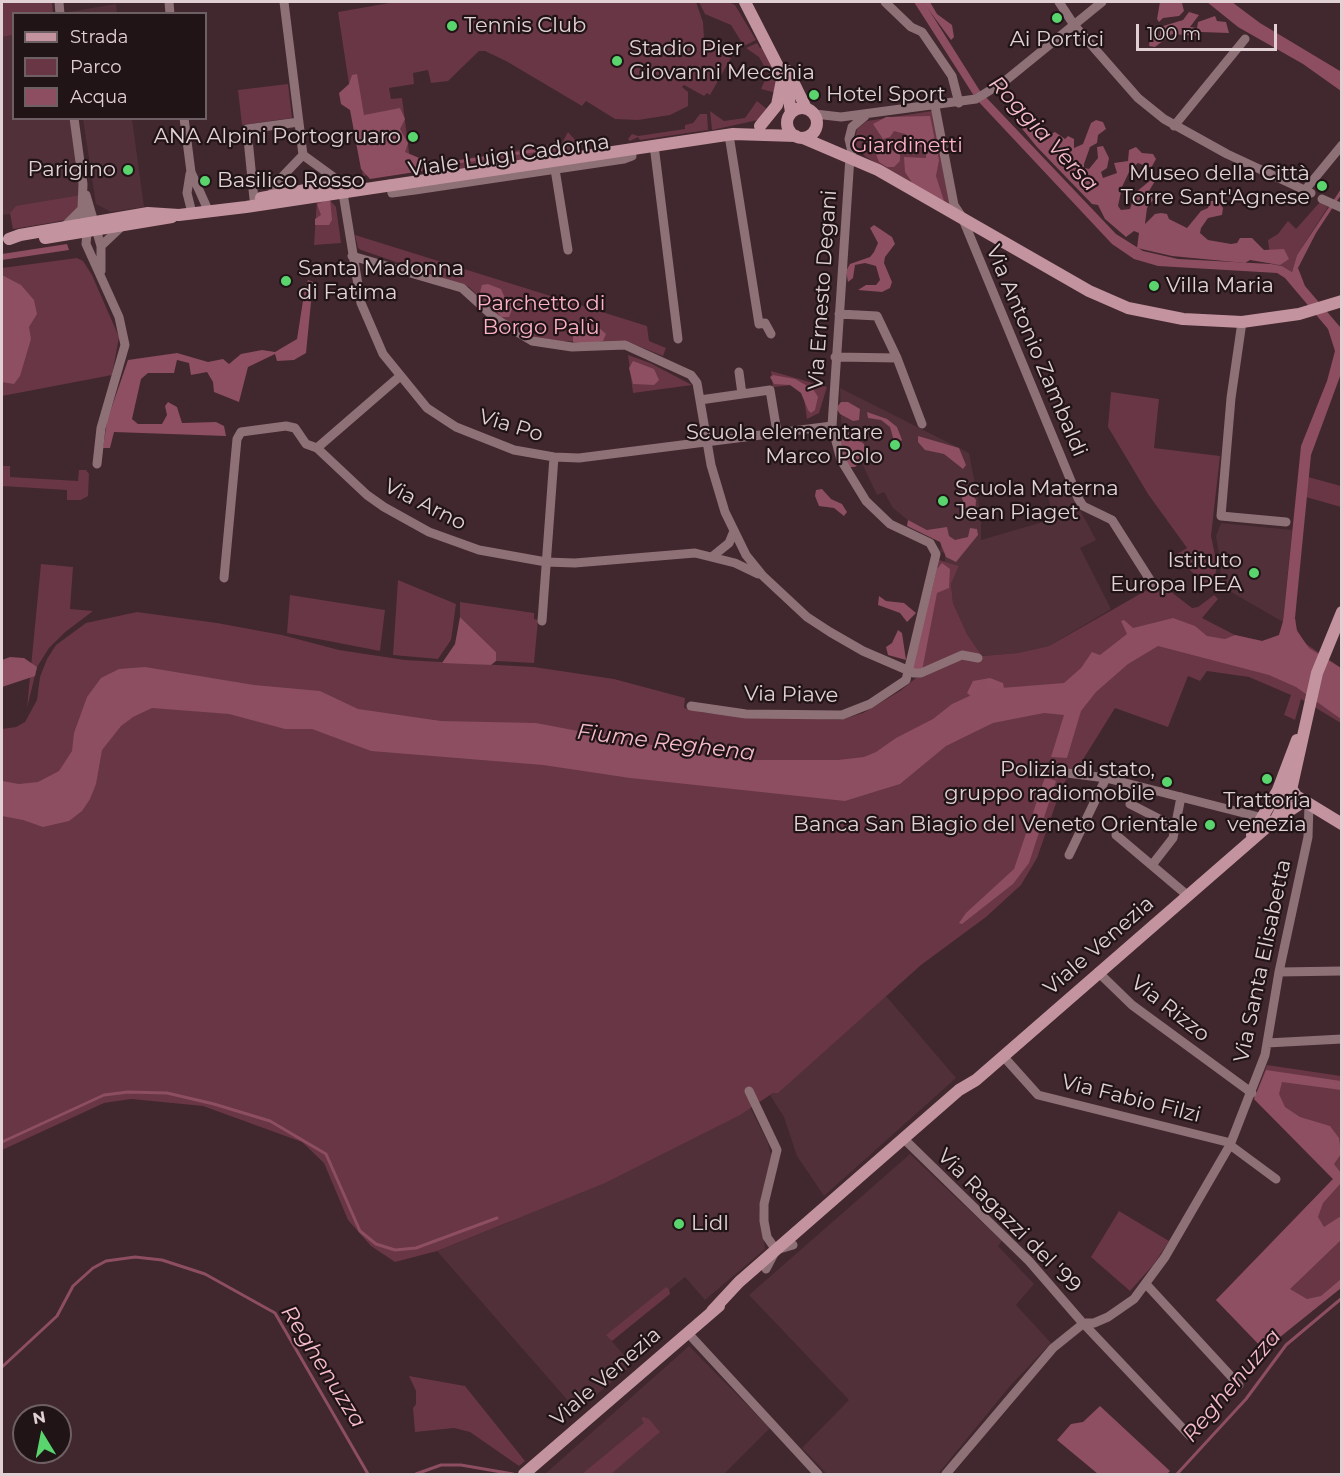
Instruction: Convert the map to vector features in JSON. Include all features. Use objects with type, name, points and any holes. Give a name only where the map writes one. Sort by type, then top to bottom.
[{"type":"main road","points":[[745,2],[782,73],[790,96],[787,126],[799,137],[851,155]]},
{"type":"main road","points":[[762,32],[776,50],[825,135],[851,155],[1084,288],[1128,308],[1196,321],[1242,321],[1312,311],[1341,301]]},
{"type":"main road","points":[[760,126],[777,105],[782,73]]},
{"type":"main road","name":"Viale Luigi Cadorna","points":[[5,239],[65,231],[125,227],[184,214],[268,200],[554,164],[631,149],[731,135],[790,114],[798,108],[813,116]]},
{"type":"main road","points":[[799,137],[811,135],[813,116]]},
{"type":"main road","name":"Viale Luigi Cadorna","points":[[731,135],[799,137]]},
{"type":"main road","name":"Viale Luigi Cadorna","points":[[239,206],[254,200],[268,200]]},
{"type":"main road","name":"Viale Luigi Cadorna","points":[[91,229],[148,213],[184,214]]},
{"type":"main road","name":"Viale Luigi Cadorna","points":[[5,239],[51,237],[65,231]]},
{"type":"main road","name":"Viale Venezia","points":[[1269,819],[1270,806],[1337,633],[1341,612]]},
{"type":"main road","name":"Viale Venezia","points":[[524,1474],[687,1332],[766,1269],[906,1141],[1247,842],[1269,819],[1291,790],[1306,716]]},
{"type":"main road","name":"Viale Venezia","points":[[1291,790],[1288,777],[1295,757],[1294,747]]},
{"type":"main road","points":[[1296,773],[1306,799]]},
{"type":"main road","points":[[1291,790],[1341,824]]},
{"type":"main road","name":"Viale Venezia","points":[[1270,806],[1291,790]]},
{"type":"main road","name":"Viale Venezia","points":[[1269,819],[1306,799]]},
{"type":"main road","name":"Viale Venezia","points":[[712,1311],[776,1250],[906,1141]]},
{"type":"street","points":[[284,2],[303,155],[336,179],[342,190]]},
{"type":"street","points":[[885,2],[911,27],[922,32],[952,76],[959,103]]},
{"type":"street","points":[[1059,2],[1074,25],[1138,98],[1174,126],[1227,154],[1308,191],[1341,145]]},
{"type":"street","points":[[1074,25],[1102,2]]},
{"type":"street","name":"Viale Luigi Cadorna","points":[[813,116],[867,115],[959,103],[980,97],[1074,25]]},
{"type":"street","points":[[1174,126],[1245,39]]},
{"type":"street","name":"Via Antonio Zambaldi","points":[[934,106],[951,197],[962,217],[1078,498],[1083,506],[1112,520],[1152,583]]},
{"type":"street","points":[[851,155],[849,139],[852,128],[867,115]]},
{"type":"street","points":[[74,120],[83,184],[101,277],[124,333],[125,350],[101,428],[97,465]]},
{"type":"street","points":[[184,120],[191,172],[208,210]]},
{"type":"street","points":[[254,200],[247,129],[299,122]]},
{"type":"street","points":[[731,135],[759,324],[765,323],[771,334]]},
{"type":"street","points":[[654,146],[678,339]]},
{"type":"street","points":[[268,200],[278,181],[303,155]]},
{"type":"street","name":"Via Ernesto Degani","points":[[851,155],[832,426],[841,460],[866,501],[890,524],[925,540],[934,549]]},
{"type":"street","points":[[554,164],[568,250]]},
{"type":"street","points":[[184,214],[191,172]]},
{"type":"street","points":[[83,184],[82,209],[101,246],[101,277]]},
{"type":"street","name":"Via Po","points":[[342,190],[361,303],[370,330],[399,377],[428,408],[456,427],[514,450],[554,457],[579,458],[832,426]]},
{"type":"street","points":[[65,231],[82,209]]},
{"type":"street","points":[[101,246],[125,227]]},
{"type":"street","points":[[65,231],[91,229]]},
{"type":"street","name":"Viale Luigi Cadorna","points":[[51,237],[56,233],[91,229]]},
{"type":"street","points":[[352,256],[462,288],[496,319],[532,341],[572,347],[618,344],[631,347],[691,375],[696,379],[716,487],[746,555],[763,576],[807,617],[830,632],[863,651],[908,670],[921,674],[962,655],[978,658]]},
{"type":"street","points":[[839,314],[877,316],[897,358],[922,424]]},
{"type":"street","points":[[1242,321],[1221,516],[1286,522]]},
{"type":"street","points":[[836,357],[897,358]]},
{"type":"street","points":[[739,372],[742,394]]},
{"type":"street","points":[[318,448],[399,377]]},
{"type":"street","points":[[700,400],[770,390],[777,432]]},
{"type":"street","name":"Via Arno","points":[[224,578],[238,435],[242,432],[286,426],[295,428],[306,444],[318,448],[367,495],[429,532],[479,550],[546,562],[605,562],[687,553],[713,556],[763,576]]},
{"type":"street","points":[[542,621],[554,457]]},
{"type":"street","points":[[713,556],[729,543],[734,531]]},
{"type":"street","name":"Via Piave","points":[[691,706],[746,714],[842,715],[863,708],[902,685],[908,670],[936,554],[934,549]]},
{"type":"street","points":[[1337,633],[1341,622]]},
{"type":"street","points":[[1067,773],[1106,778],[1269,819]]},
{"type":"street","points":[[1069,855],[1106,778]]},
{"type":"street","points":[[1152,866],[1173,838],[1181,797]]},
{"type":"street","name":"Via Santa Elisabetta","points":[[946,1474],[1053,1348],[1084,1323],[1094,1323],[1120,1310],[1146,1284],[1165,1257],[1231,1144],[1267,1043],[1279,972],[1308,837],[1306,799]]},
{"type":"street","points":[[1130,804],[1175,827]]},
{"type":"street","points":[[1116,835],[1187,895]]},
{"type":"street","points":[[1279,972],[1341,971]]},
{"type":"street","name":"Via Rizzo","points":[[1098,972],[1132,1005],[1251,1093]]},
{"type":"street","points":[[1267,1043],[1341,1039]]},
{"type":"street","name":"Via Fabio Filzi","points":[[1003,1056],[1038,1095],[1231,1144]]},
{"type":"street","points":[[749,1091],[777,1150],[764,1204],[767,1238],[776,1250]]},
{"type":"street","name":"Via Ragazzi del '99","points":[[906,1141],[1029,1261],[1190,1437]]},
{"type":"street","points":[[1231,1144],[1276,1179]]},
{"type":"street","name":"Viale Venezia","points":[[766,1269],[776,1250],[793,1245]]},
{"type":"street","points":[[1146,1284],[1239,1385]]},
{"type":"street","points":[[687,1332],[818,1474]]},
{"type":"shaded area","points":[[923,2],[930,2],[937,14],[952,25],[954,37],[951,40]]},
{"type":"shaded area","points":[[1160,2],[1182,3],[1184,11],[1179,16],[1163,18],[1159,22],[1157,19]]},
{"type":"shaded area","points":[[116,4],[117,12],[68,12]]},
{"type":"shaded area","points":[[1189,12],[1199,15],[1190,27],[1197,28],[1198,22],[1215,16],[1217,21],[1226,22],[1229,33],[1201,32],[1198,36],[1172,34],[1155,47],[1149,46],[1150,39],[1160,35],[1160,27],[1183,20]]},
{"type":"shaded area","points":[[12,35],[12,120],[70,120],[81,195],[57,222],[13,229],[10,214],[2,215],[2,37]]},
{"type":"shaded area","points":[[357,74],[364,115],[400,108],[405,119],[400,129],[408,143],[405,152],[424,160],[427,167],[422,171],[370,179],[361,169],[350,110],[341,104],[339,93],[349,84],[352,75]]},
{"type":"shaded area","points":[[930,116],[939,160],[936,176],[944,201],[913,184],[905,172],[904,157],[926,158],[926,148],[913,145],[905,134],[894,131],[890,137],[883,139],[873,124],[886,117]]},
{"type":"shaded area","points":[[1021,118],[1030,120],[1032,126],[1047,136],[1055,132],[1065,139],[1068,136],[1074,139],[1074,148],[1083,144],[1091,123],[1096,120],[1103,122],[1106,129],[1098,135],[1097,143],[1090,147],[1084,168],[1089,169],[1098,158],[1097,147],[1103,146],[1109,158],[1107,168],[1101,172],[1103,178],[1117,173],[1114,163],[1128,161],[1129,150],[1136,147],[1142,153],[1153,154],[1156,159],[1151,168],[1138,163],[1130,170],[1122,187],[1118,206],[1121,210],[1130,209],[1135,193],[1152,179],[1155,181],[1149,191],[1153,200],[1147,208],[1145,224],[1155,214],[1161,213],[1167,214],[1169,219],[1187,228],[1201,211],[1208,208],[1210,201],[1218,201],[1223,208],[1222,215],[1208,218],[1201,228],[1200,233],[1208,240],[1231,244],[1237,243],[1240,238],[1252,238],[1264,250],[1284,249],[1289,259],[1280,265],[1250,260],[1245,263],[1172,256],[1137,248],[1139,233],[1134,231],[1126,237],[1105,219],[1098,205],[1092,204],[1037,147],[1019,125],[1017,121]]},
{"type":"shaded area","points":[[83,120],[132,120],[144,207],[111,212],[96,204]]},
{"type":"shaded area","points":[[877,145],[900,153],[900,161],[894,167],[887,167],[879,162],[874,149]]},
{"type":"shaded area","points":[[330,199],[332,220],[329,225],[315,225],[315,219],[321,215],[317,204]]},
{"type":"shaded area","points":[[874,225],[892,237],[895,244],[885,257],[884,263],[892,282],[890,288],[882,292],[858,290],[866,285],[876,285],[880,280],[876,266],[865,263],[855,265],[853,278],[848,282],[846,271],[850,264],[870,257],[874,252],[878,243],[870,228]]},
{"type":"shaded area","points":[[2,275],[21,285],[34,300],[37,314],[29,327],[31,339],[20,376],[14,384],[2,382]]},
{"type":"shaded area","points":[[308,280],[313,282],[306,353],[294,360],[277,361],[275,354],[248,367],[239,402],[214,392],[213,382],[207,372],[191,375],[189,363],[177,360],[174,373],[148,373],[141,379],[132,419],[138,424],[162,424],[167,415],[165,406],[168,402],[177,407],[182,423],[216,422],[224,426],[226,436],[114,432],[110,448],[103,448],[107,421],[128,360],[177,353],[208,362],[223,359],[229,364],[241,354],[262,350],[275,352],[297,339]]},
{"type":"shaded area","points":[[488,284],[501,289],[505,298],[511,301],[513,307],[509,317],[500,317],[495,307],[479,296],[482,285]]},
{"type":"shaded area","points":[[581,321],[598,327],[606,334],[603,341],[589,344],[573,342],[573,324]]},
{"type":"shaded area","points":[[633,361],[654,369],[659,380],[654,385],[633,384],[629,368]]},
{"type":"shaded area","points":[[773,375],[795,379],[813,389],[818,397],[815,410],[811,413],[808,410],[801,393],[790,385],[774,384],[770,377]]},
{"type":"shaded area","points":[[840,388],[969,453],[981,515],[981,540],[1053,519],[1046,486],[1072,495],[1096,540],[1080,548],[1111,609],[1049,646],[1019,653],[982,656],[967,634],[953,603],[951,584],[959,566],[945,562],[945,553],[940,552],[942,537],[909,521],[893,508],[884,492],[877,495],[850,438],[845,440],[841,419]]},
{"type":"shaded area","points":[[841,402],[848,402],[860,409],[859,420],[853,421],[840,414],[836,408]]},
{"type":"shaded area","points":[[867,412],[887,419],[897,427],[902,440],[898,444],[894,441],[890,427],[881,420],[868,418]]},
{"type":"shaded area","points":[[846,431],[864,444],[865,458],[855,467],[848,467],[838,435]]},
{"type":"shaded area","points":[[918,436],[959,448],[966,465],[963,469],[944,454],[925,450],[918,442]]},
{"type":"shaded area","points":[[964,484],[976,500],[975,516],[970,515],[966,510],[960,492]]},
{"type":"shaded area","points":[[822,489],[831,499],[842,504],[847,512],[844,516],[834,508],[819,506],[815,496],[816,490]]},
{"type":"shaded area","points":[[908,520],[927,530],[947,527],[949,536],[955,540],[968,537],[970,528],[977,529],[978,535],[956,562],[946,557],[940,542],[907,526]]},
{"type":"shaded area","name":"Istituto Europa IPEA","points":[[1221,523],[1292,530],[1283,622],[1224,588],[1220,574],[1221,566],[1216,536]]},
{"type":"shaded area","points":[[942,563],[950,569],[949,588],[937,593],[922,671],[912,669],[937,569]]},
{"type":"shaded area","points":[[879,596],[886,601],[904,603],[916,613],[907,622],[900,613],[878,605]]},
{"type":"shaded area","points":[[460,617],[496,652],[496,661],[491,665],[442,663],[455,644]]},
{"type":"shaded area","points":[[898,630],[902,633],[906,660],[888,655],[886,647],[892,643]]},
{"type":"shaded area","points":[[10,657],[24,658],[37,667],[35,676],[2,687],[2,660]]},
{"type":"shaded area","points":[[990,678],[1003,683],[1004,688],[995,696],[978,702],[967,693],[973,681]]},
{"type":"shaded area","points":[[886,996],[956,1078],[824,1196],[797,1156],[784,1117],[770,1095]]},
{"type":"shaded area","points":[[1266,1070],[1341,1081],[1341,1090],[1282,1082],[1279,1094],[1285,1107],[1300,1117],[1330,1126],[1339,1138],[1341,1154],[1334,1164],[1341,1173],[1341,1183],[1323,1203],[1318,1217],[1324,1227],[1341,1216],[1341,1240],[1290,1289],[1307,1299],[1321,1296],[1341,1279],[1341,1288],[1275,1341],[1267,1353],[1216,1300],[1333,1179],[1254,1099]]},
{"type":"shaded area","points":[[747,1101],[768,1143],[771,1156],[759,1207],[765,1249],[705,1300],[685,1277],[610,1339],[632,1365],[577,1411],[437,1251],[509,1222]]},
{"type":"shaded area","points":[[910,1154],[1002,1241],[998,1246],[1034,1284],[1016,1305],[1051,1343],[1010,1386],[938,1474],[827,1474],[802,1448],[849,1400],[749,1295]]},
{"type":"shaded area","points":[[689,1346],[770,1428],[724,1474],[545,1474]]},
{"type":"shaded area","points":[[1100,1406],[1170,1471],[1167,1474],[1098,1474],[1057,1440],[1071,1424],[1083,1422]]},
{"type":"green space","points":[[2,2],[52,2],[53,12],[12,12],[12,35],[2,37]]},
{"type":"green space","name":"Stadio Pier Giovanni Mecchia","points":[[395,2],[696,2],[703,22],[704,38],[731,50],[728,56],[731,58],[710,95],[707,93],[704,96],[684,85],[682,87],[688,92],[688,106],[670,115],[638,120],[615,119],[586,101],[582,106],[506,61],[485,51],[479,51],[448,81],[431,83],[428,70],[413,73],[414,84],[389,88],[391,99],[402,98],[411,167],[363,176],[338,12]]},
{"type":"green space","points":[[699,2],[729,2],[735,5],[756,40],[744,46],[731,25],[705,14]]},
{"type":"green space","points":[[757,43],[760,48],[767,45],[778,80],[777,93],[761,89],[768,73],[759,57],[746,48]]},
{"type":"green space","points":[[288,84],[292,118],[242,125],[238,90]]},
{"type":"green space","points":[[757,101],[768,110],[758,120],[712,130],[710,111],[724,121],[745,118]]},
{"type":"green space","name":"Giardinetti","points":[[932,111],[950,206],[866,157],[854,145],[857,129],[867,121]]},
{"type":"green space","points":[[700,114],[707,114],[708,130],[640,140],[638,137],[630,141],[628,139],[632,134],[638,136],[685,129],[685,125],[693,123]]},
{"type":"green space","points":[[568,132],[577,142],[569,154],[443,172],[440,170],[439,163],[562,143]]},
{"type":"green space","points":[[81,195],[80,206],[66,220],[13,229],[10,213],[16,206]]},
{"type":"green space","points":[[328,198],[336,207],[341,243],[314,245],[317,199]]},
{"type":"green space","points":[[1320,202],[1328,207],[1297,255],[1292,272],[1282,266],[1271,264],[1268,240],[1278,234],[1288,221],[1296,229]]},
{"type":"green space","name":"Parchetto di Borgo Palù","points":[[355,235],[647,326],[649,341],[666,348],[663,356],[631,343],[560,341],[533,337],[499,317],[469,287],[361,250],[358,248]]},
{"type":"green space","points":[[77,258],[83,261],[92,275],[119,337],[112,375],[2,396],[2,268]]},
{"type":"green space","points":[[628,355],[650,363],[692,385],[633,393]]},
{"type":"green space","points":[[771,371],[827,387],[819,413],[807,419],[802,384],[773,387]]},
{"type":"green space","points":[[1111,392],[1159,399],[1154,448],[1220,456],[1211,536],[1217,565],[1214,583],[1209,589],[1175,555],[1187,548],[1148,494],[1108,427]]},
{"type":"green space","points":[[2,466],[10,466],[10,477],[78,481],[79,470],[86,470],[89,474],[88,496],[81,500],[67,500],[67,490],[2,486]]},
{"type":"green space","points":[[1308,477],[1341,486],[1341,507],[1306,497]]},
{"type":"green space","points":[[939,560],[959,566],[951,584],[953,603],[967,634],[982,656],[1018,653],[1049,646],[1147,590],[1145,587],[1161,584],[1192,608],[1198,607],[1214,595],[1218,599],[1202,618],[1235,635],[1262,641],[1270,640],[1279,635],[1284,616],[1295,618],[1296,628],[1305,643],[1341,668],[1341,723],[1301,699],[1295,720],[1284,715],[1291,695],[1249,677],[1207,671],[1200,681],[1188,676],[1168,727],[1115,708],[1084,758],[1080,770],[1073,770],[1062,786],[1037,858],[1021,885],[986,917],[921,965],[778,1093],[773,1093],[740,1115],[605,1183],[437,1251],[395,1262],[371,1246],[348,1220],[324,1163],[302,1142],[203,1106],[131,1099],[104,1103],[2,1150],[2,729],[16,727],[25,722],[37,700],[40,677],[47,659],[56,645],[86,623],[137,612],[217,623],[282,635],[339,650],[405,660],[534,667],[614,679],[685,698],[684,708],[705,713],[840,720],[863,713],[900,691],[917,677],[914,673]]},
{"type":"green space","points":[[41,564],[73,567],[70,609],[93,611],[64,633],[49,648],[37,667],[27,708]]},
{"type":"green space","points":[[398,580],[456,604],[451,640],[438,659],[393,655]]},
{"type":"green space","points":[[290,595],[385,610],[380,651],[287,633]]},
{"type":"green space","points":[[460,602],[534,613],[534,619],[538,620],[534,663],[496,661],[496,652],[460,617]]},
{"type":"green space","points":[[1267,1065],[1341,1076],[1341,1288],[1275,1341],[1267,1353],[1216,1300],[1333,1179],[1254,1099]]},
{"type":"green space","points":[[1119,1211],[1169,1241],[1154,1264],[1130,1291],[1091,1257]]},
{"type":"green space","points":[[666,1287],[670,1294],[612,1341],[606,1335]]},
{"type":"green space","points":[[409,1376],[465,1386],[525,1461],[519,1466],[470,1432],[454,1428],[415,1432],[413,1408],[416,1404],[416,1391]]},
{"type":"green space","points":[[641,1418],[649,1419],[660,1432],[611,1474],[582,1474],[644,1423]]},
{"type":"water","points":[[914,2],[924,2],[980,91],[1116,234],[1143,251],[1178,259],[1271,264],[1282,266],[1292,272],[1297,255],[1341,189],[1341,195],[1316,233],[1298,268],[1305,286],[1341,328],[1342,371],[1311,455],[1295,618],[1297,631],[1309,648],[1341,668],[1341,719],[1296,687],[1269,675],[1158,646],[1128,664],[1096,692],[1081,711],[1067,758],[1051,757],[1064,715],[1044,713],[993,723],[946,746],[900,784],[845,801],[630,778],[543,765],[371,751],[312,729],[285,729],[229,714],[152,708],[121,726],[102,750],[96,784],[90,799],[82,811],[69,821],[43,827],[2,816],[2,781],[19,784],[38,782],[59,771],[72,751],[74,733],[87,697],[101,678],[119,669],[145,667],[254,685],[320,691],[358,709],[441,721],[536,723],[705,755],[758,760],[838,760],[864,757],[876,752],[896,738],[933,719],[952,704],[978,692],[980,682],[983,680],[988,689],[1064,683],[1081,668],[1092,652],[1100,655],[1127,634],[1121,621],[1124,620],[1133,628],[1173,618],[1195,626],[1207,636],[1225,639],[1235,635],[1262,641],[1279,635],[1283,622],[1301,446],[1327,381],[1335,351],[1328,329],[1285,278],[1277,273],[1158,266],[1134,259],[1112,244],[976,99]]},
{"type":"water","points":[[1207,2],[1232,2],[1260,23],[1340,71],[1341,91],[1303,64],[1238,27]]},
{"type":"water","points":[[67,244],[69,250],[2,260],[2,254]]},
{"type":"water","points":[[1045,777],[1056,781],[1029,863],[1013,884],[962,924],[959,923],[966,913],[1014,869]]},
{"type":"waterway","points":[[444,164],[567,146]]},
{"type":"waterway","points":[[372,175],[423,167]]},
{"type":"waterway","points":[[2,1142],[104,1095],[128,1092],[167,1093],[270,1121],[326,1154],[360,1231],[376,1244],[395,1250],[416,1248],[497,1218]]},
{"type":"waterway","name":"Reghenuzza","points":[[2,1367],[57,1316],[73,1286],[93,1268],[106,1261],[135,1257],[162,1260],[205,1274],[275,1313],[368,1474]]},
{"type":"waterway","name":"Reghenuzza","points":[[1177,1474],[1246,1399],[1286,1345],[1342,1298]]},
{"type":"waterway","name":"Reghenuzza","points":[[416,1474],[441,1465],[461,1465],[513,1474]]},
{"type":"place","name":"Ai Portici","points":[[1057,18]]},
{"type":"place","name":"Tennis Club","points":[[452,26]]},
{"type":"place","name":"Stadio Pier Giovanni Mecchia","points":[[617,61]]},
{"type":"place","name":"Hotel Sport","points":[[814,95]]},
{"type":"place","name":"ANA Alpini Portogruaro","points":[[413,137]]},
{"type":"place","name":"Parigino","points":[[128,170]]},
{"type":"place","name":"Basilico Rosso","points":[[205,181]]},
{"type":"place","name":"Museo della Città Torre Sant'Agnese","points":[[1322,186]]},
{"type":"place","name":"Santa Madonna di Fatima","points":[[286,281]]},
{"type":"place","name":"Villa Maria","points":[[1154,286]]},
{"type":"place","name":"Scuola elementare Marco Polo","points":[[895,445]]},
{"type":"place","name":"Scuola Materna Jean Piaget","points":[[943,501]]},
{"type":"place","name":"Istituto Europa IPEA","points":[[1254,573]]},
{"type":"place","name":"Trattoria venezia","points":[[1267,779]]},
{"type":"place","name":"Polizia di stato, gruppo radiomobile","points":[[1167,782]]},
{"type":"place","name":"Banca San Biagio del Veneto Orientale","points":[[1210,825]]},
{"type":"place","name":"Lidl","points":[[679,1224]]},
{"type":"water label","name":"Roggia Versa","points":[[1043,134]]},
{"type":"water label","name":"Fiume Reghena","points":[[666,743]]}]
